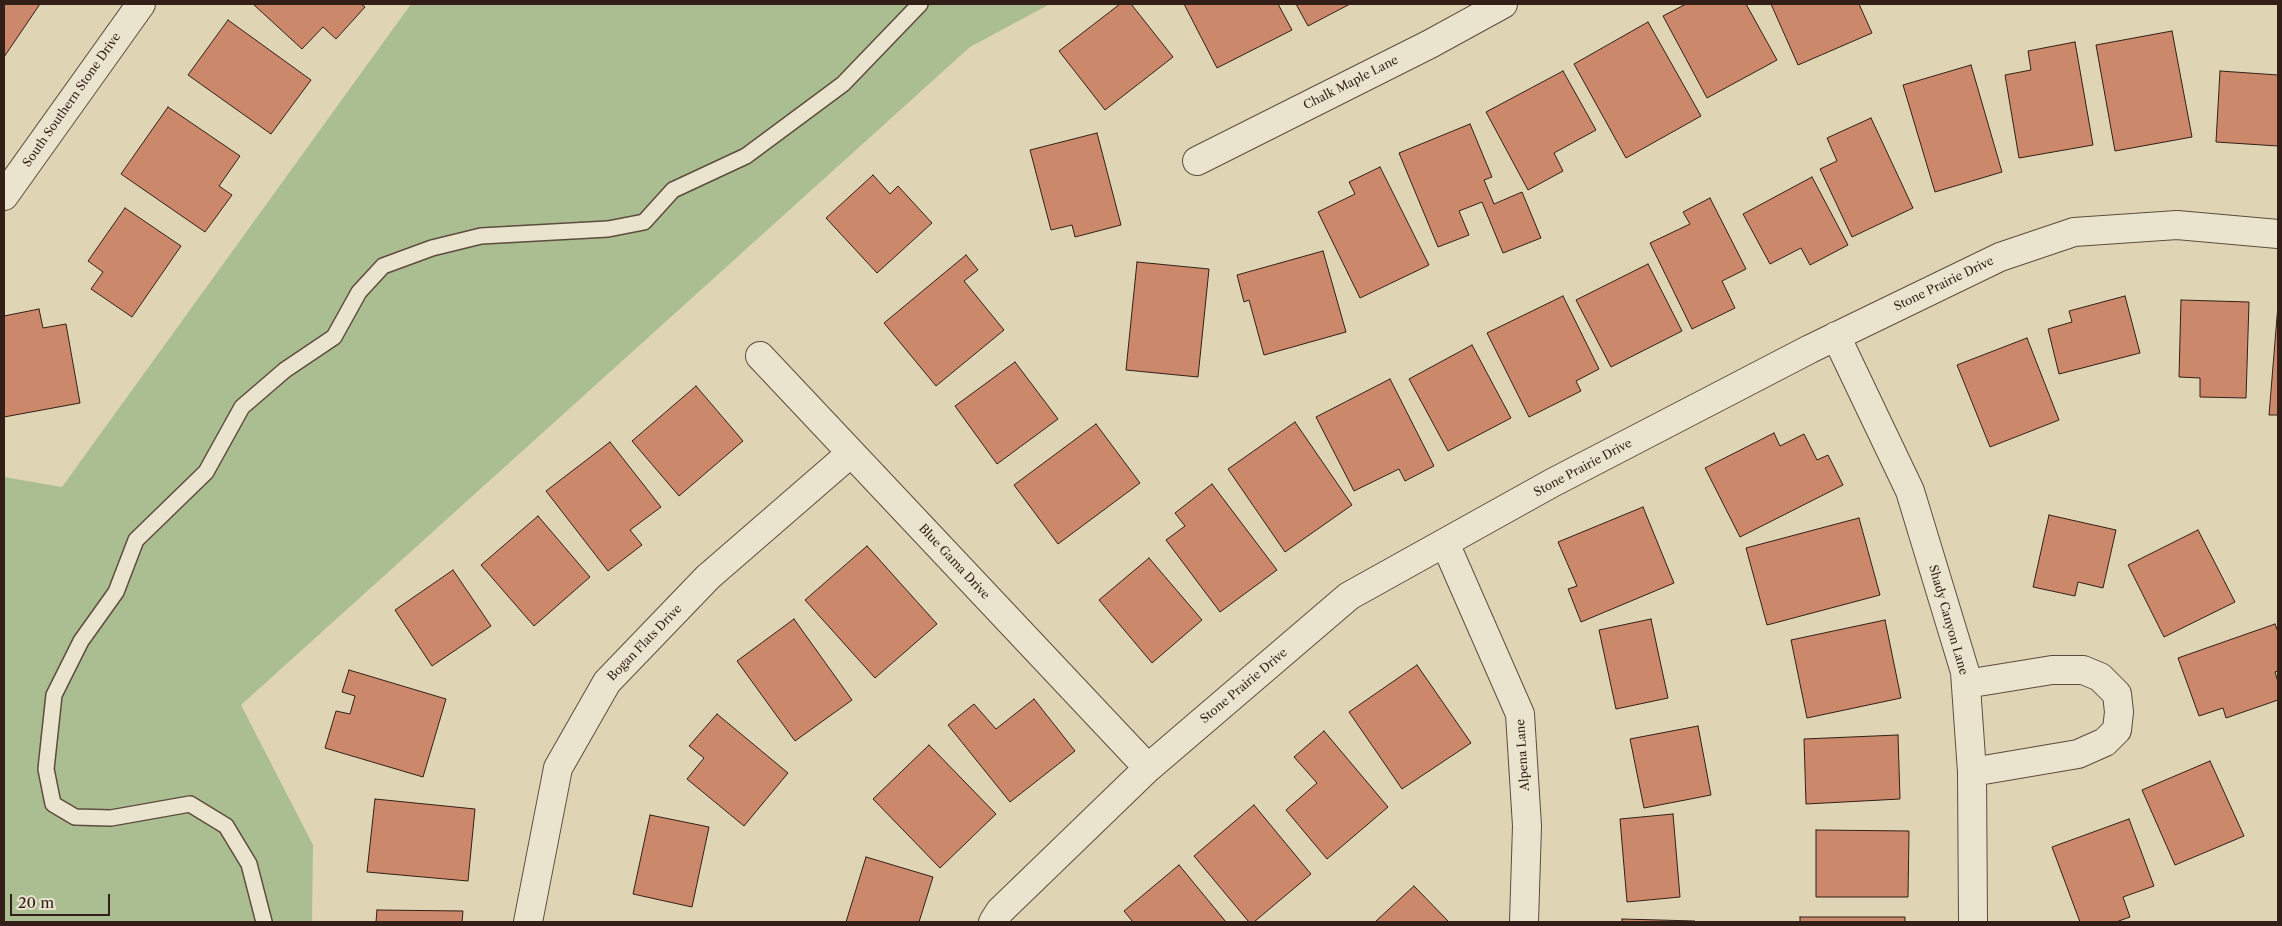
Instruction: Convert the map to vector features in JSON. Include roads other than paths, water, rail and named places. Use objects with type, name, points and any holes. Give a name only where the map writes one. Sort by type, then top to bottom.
[{"type":"street","name":"South Southern Stone Drive","points":[[4,196],[141,4]]},
{"type":"street","name":"Chalk Maple Lane","points":[[1197,161],[1430,44],[1504,4]]},
{"type":"street","name":"Stone Prairie Drive","points":[[993,922],[1000,911],[1148,768],[1349,596],[1552,483],[1836,336],[2000,257],[2074,232],[2177,225],[2278,234]]},
{"type":"street","name":"Shady Canyon Lane","points":[[1836,336],[1910,491],[1965,672],[1972,772],[1972,922]]},
{"type":"street","name":"Blue Gama Drive","points":[[760,356],[1148,768]]},
{"type":"street","name":"Bogan Flats Drive","points":[[528,922],[558,768],[607,682],[708,577],[851,454]]},
{"type":"street","name":"Alpena Lane","points":[[1445,543],[1520,714],[1527,826],[1524,922]]},
{"type":"street","points":[[1966,684],[2052,670],[2084,670],[2100,677],[2117,694],[2119,712],[2116,730],[2106,742],[2078,754],[1972,772]]},
{"type":"lane","points":[[264,922],[249,864],[226,826],[190,804],[111,818],[75,818],[53,804],[46,769],[54,695],[80,640],[116,592],[136,540],[206,472],[242,407],[284,370],[334,337],[359,292],[384,266],[432,248],[481,236],[608,229],[644,222],[673,190],[746,156],[843,84],[920,4]]}]
